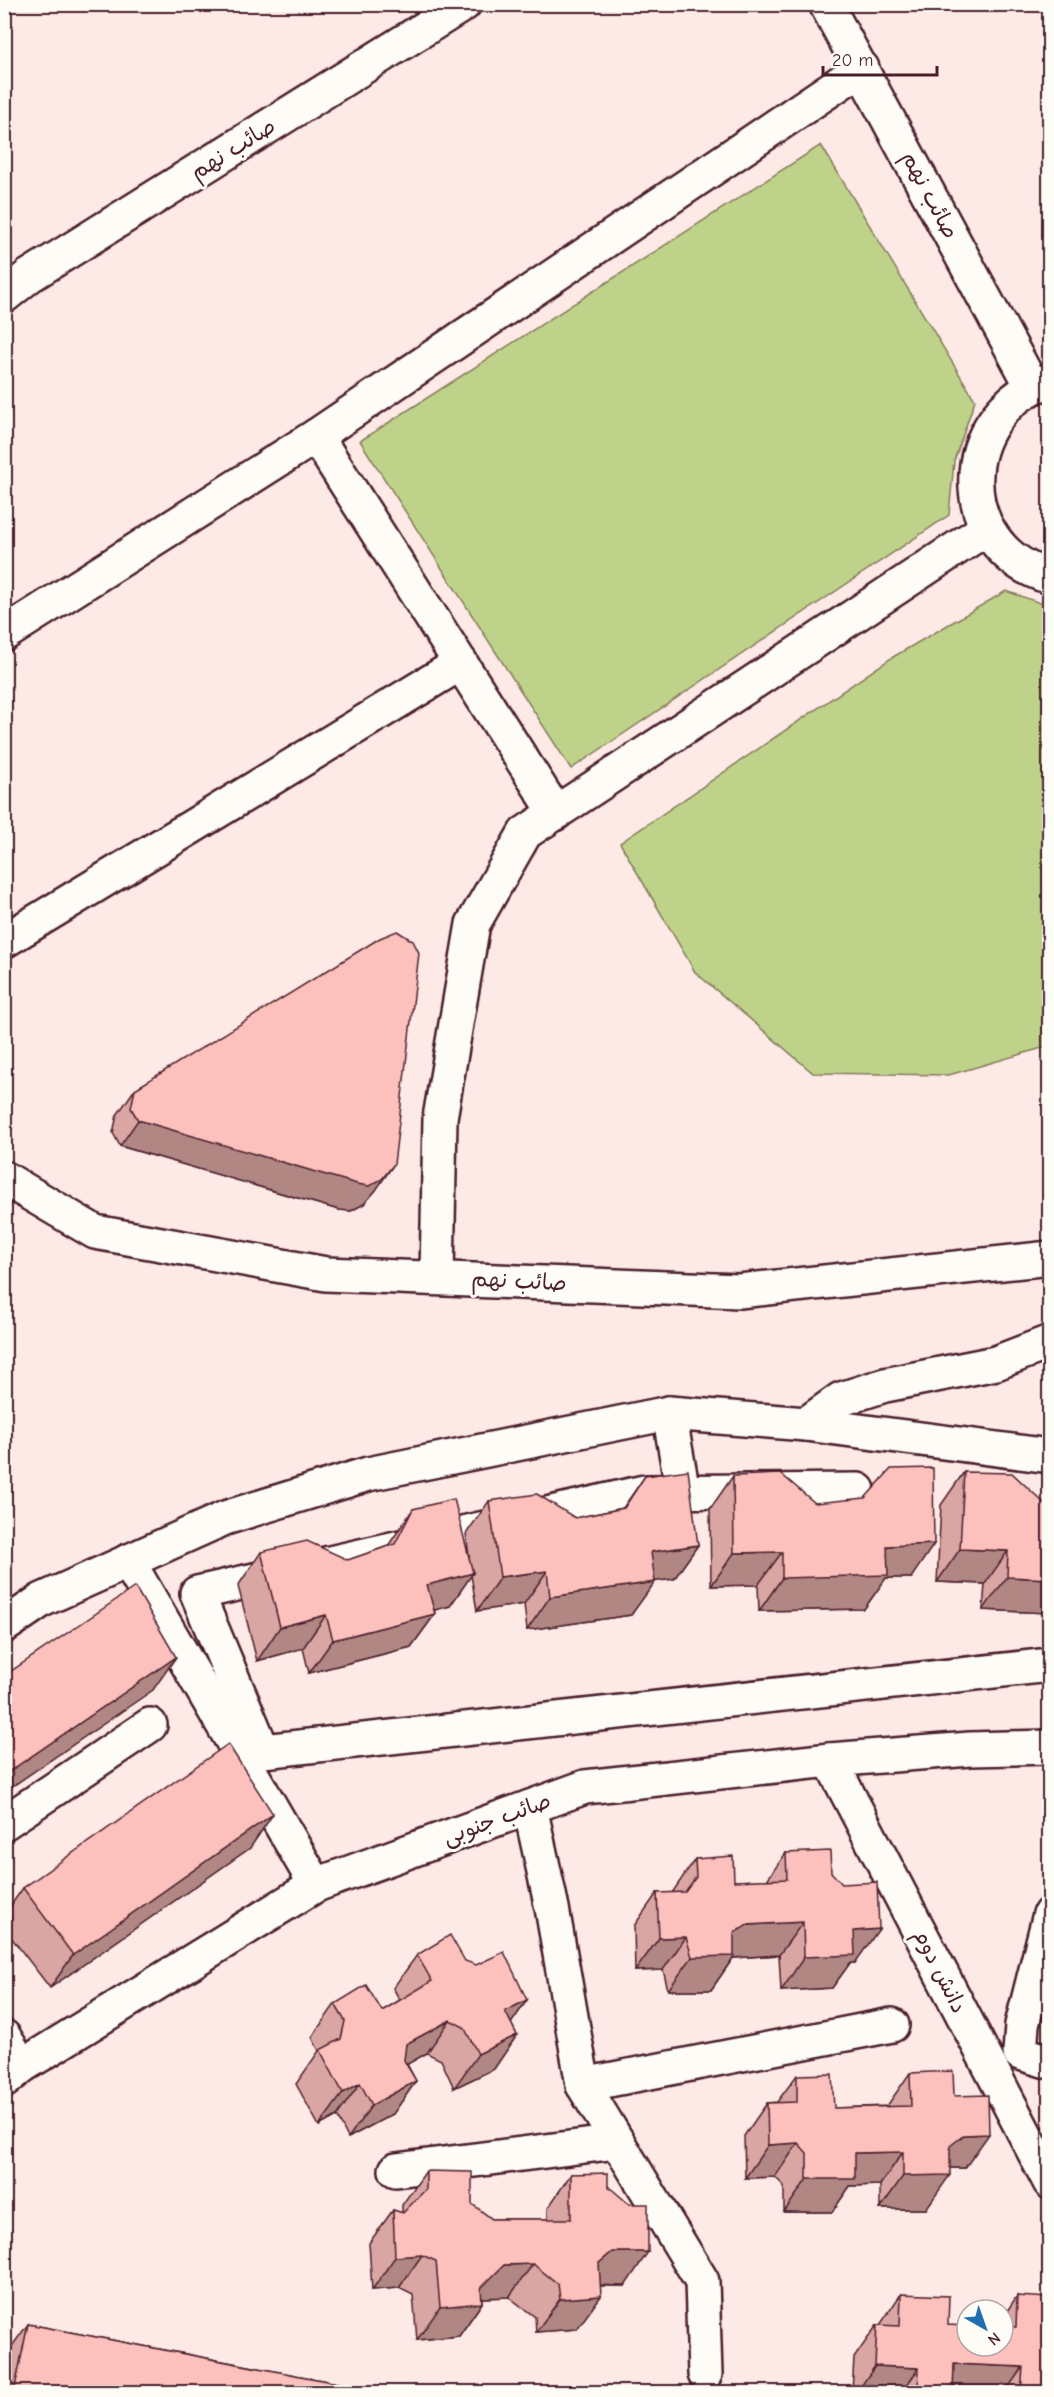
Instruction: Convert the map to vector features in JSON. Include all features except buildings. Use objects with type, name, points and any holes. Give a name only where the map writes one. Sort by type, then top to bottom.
[{"type":"street","name":"صائب نهم","points":[[4,296],[29,276],[464,4]]},
{"type":"street","name":"صائب نهم","points":[[826,4],[1041,383]]},
{"type":"street","points":[[4,634],[316,436],[862,68]]},
{"type":"street","points":[[1041,383],[1005,406],[986,432],[976,464],[977,497],[987,528],[1007,554],[1035,573],[1050,577]]},
{"type":"street","points":[[316,436],[556,813]]},
{"type":"street","points":[[438,1277],[440,1118],[473,924],[525,833],[987,528]]},
{"type":"street","points":[[4,941],[461,663]]},
{"type":"street","name":"صائب نهم","points":[[4,1178],[95,1232],[326,1274],[739,1291],[1050,1258]]},
{"type":"street","points":[[806,1424],[841,1399],[885,1385],[996,1363],[1050,1342]]},
{"type":"street","points":[[669,1413],[683,1492]]},
{"type":"street","points":[[4,1626],[42,1599],[225,1518],[369,1474],[669,1413],[806,1424],[1050,1456]]},
{"type":"street","points":[[858,1490],[644,1492],[197,1593],[263,1751],[1050,1665]]},
{"type":"street","points":[[128,1561],[316,1885]]},
{"type":"street","points":[[4,1823],[150,1725]]},
{"type":"street","name":"صائب جنوبی","points":[[13,2073],[316,1885],[585,1787],[830,1760],[970,1749],[1050,1747]]},
{"type":"street","name":"دانش دوم","points":[[830,1760],[1050,2182]]},
{"type":"street","points":[[530,1807],[552,1908],[583,2085],[702,2281],[705,2374]]},
{"type":"street","points":[[1050,1914],[1022,2025],[1020,2053],[1050,2062]]},
{"type":"street","points":[[583,2085],[892,2025]]},
{"type":"street","points":[[4,2037],[13,2073]]},
{"type":"street","points":[[396,2170],[617,2142]]},
{"type":"green space","points":[[821,145],[975,400],[954,461],[949,515],[571,769],[360,441]]},
{"type":"green space","points":[[1006,591],[1049,606],[1049,1046],[949,1075],[813,1073],[695,972],[620,843],[893,657]]}]
